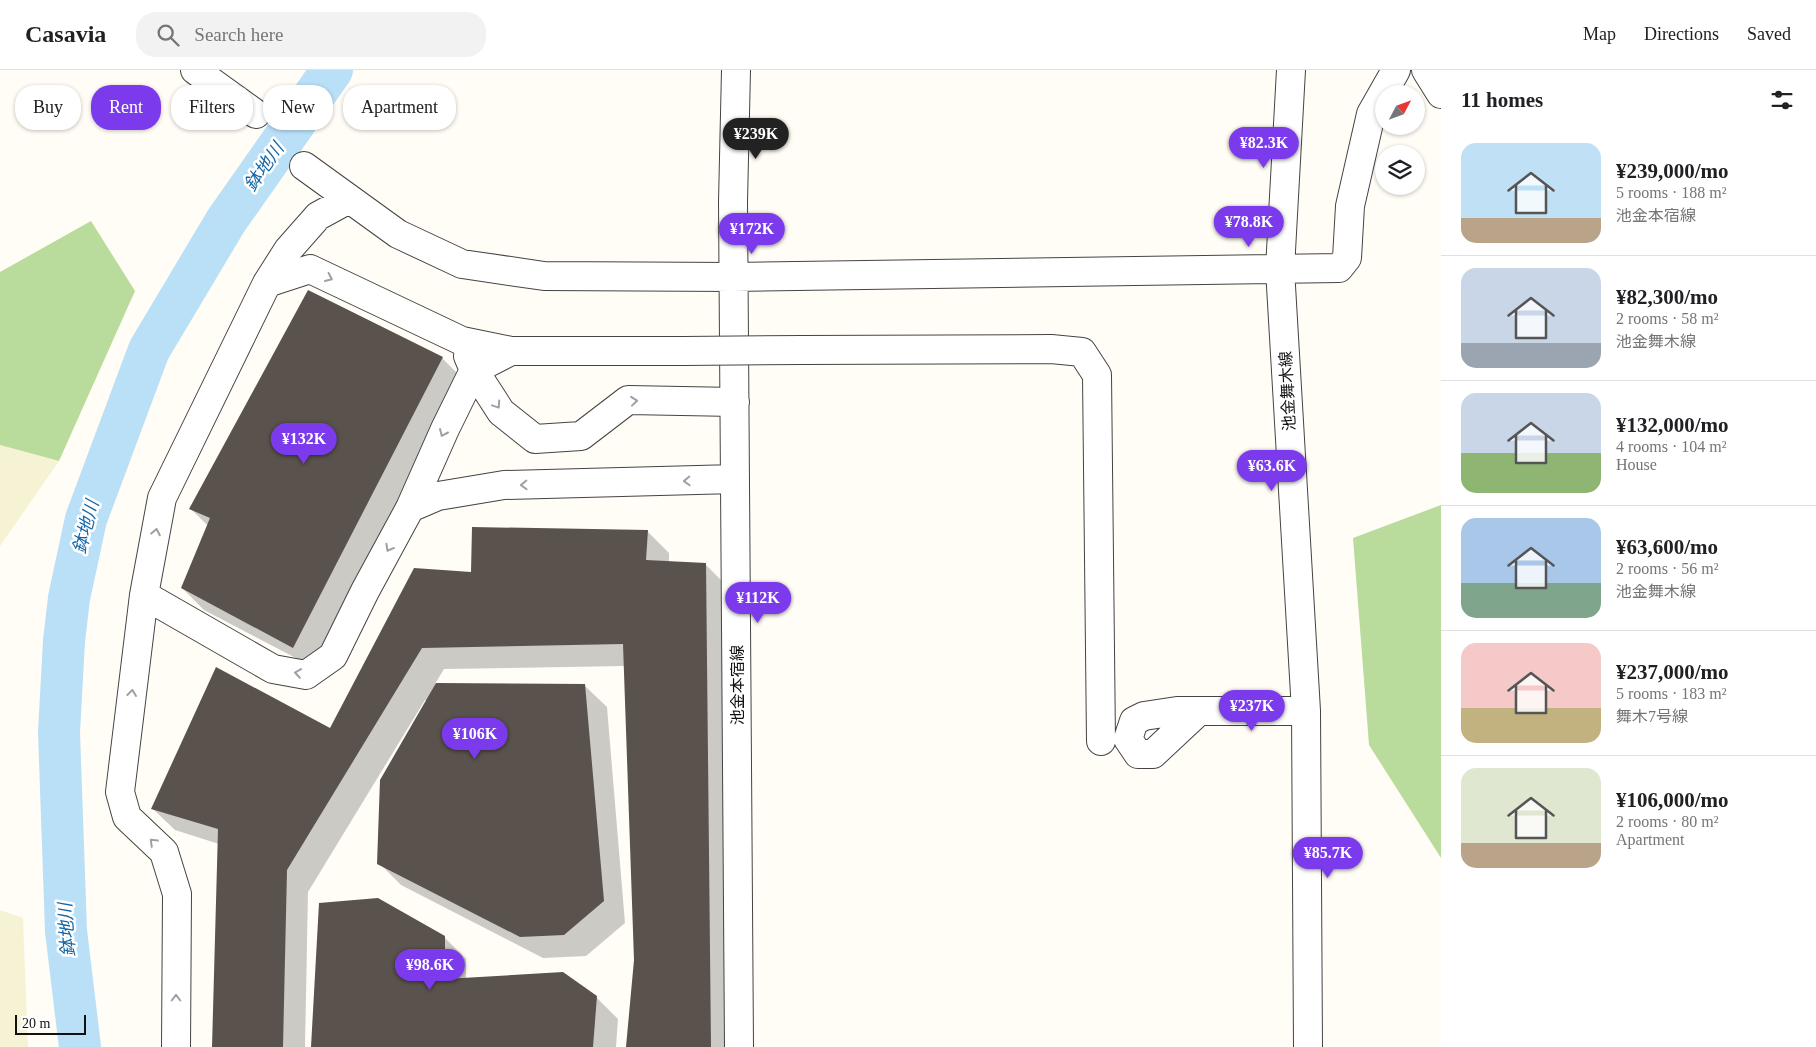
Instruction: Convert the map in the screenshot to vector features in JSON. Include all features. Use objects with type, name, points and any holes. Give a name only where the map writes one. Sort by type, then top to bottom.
[{"type":"street","points":[[196,70],[256,114]]},
{"type":"street","name":"池金本宿線","points":[[736,70],[733,202],[739,1047]]},
{"type":"street","name":"池金舞木線","points":[[1291,70],[1280,269],[1306,711],[1308,1047]]},
{"type":"street","points":[[304,166],[398,234],[462,264],[544,276],[734,277],[1338,268],[1347,258],[1350,206],[1371,114],[1396,70]]},
{"type":"street","points":[[1426,70],[1441,94]]},
{"type":"street","points":[[176,1047],[177,894],[164,852],[127,817],[120,792],[144,595],[162,498],[267,283],[288,250],[318,216],[350,199]]},
{"type":"street","points":[[267,283],[310,269],[462,340],[511,351],[1052,349],[1082,352],[1097,375],[1101,740]]},
{"type":"street","points":[[462,340],[474,370],[501,412],[534,439],[581,436],[628,400],[734,402]]},
{"type":"street","points":[[144,595],[273,669],[306,675],[333,656],[365,591],[410,508],[474,370],[511,351]]},
{"type":"street","points":[[410,508],[438,496],[504,485],[735,479]]},
{"type":"street","points":[[1199,711],[1306,711]]},
{"type":"shaded area","points":[[0,445],[59,461],[0,546]]},
{"type":"shaded area","points":[[0,910],[23,918],[28,1047],[0,1047]]},
{"type":"green space","points":[[91,221],[135,291],[59,461],[0,445],[0,272]]},
{"type":"green space","points":[[1441,505],[1441,858],[1369,745],[1353,538]]},
{"type":"building","points":[[308,290],[443,357],[293,648],[181,588],[210,518],[189,509]]},
{"type":"building","points":[[472,527],[648,530],[646,560],[706,563],[711,1047],[626,1047],[634,960],[623,644],[422,648],[287,870],[283,1047],[212,1047],[218,829],[151,809],[216,667],[330,728],[414,568],[471,572]]},
{"type":"building","points":[[436,683],[585,684],[604,901],[564,935],[520,937],[377,864],[380,780]]},
{"type":"building","points":[[378,898],[445,936],[445,979],[563,972],[597,996],[593,1047],[311,1047],[319,903]]},
{"type":"waterway","name":"鉢地川","points":[[80,1047],[66,931],[59,732],[64,641],[69,598],[86,519],[149,350],[226,221],[332,70]]}]
